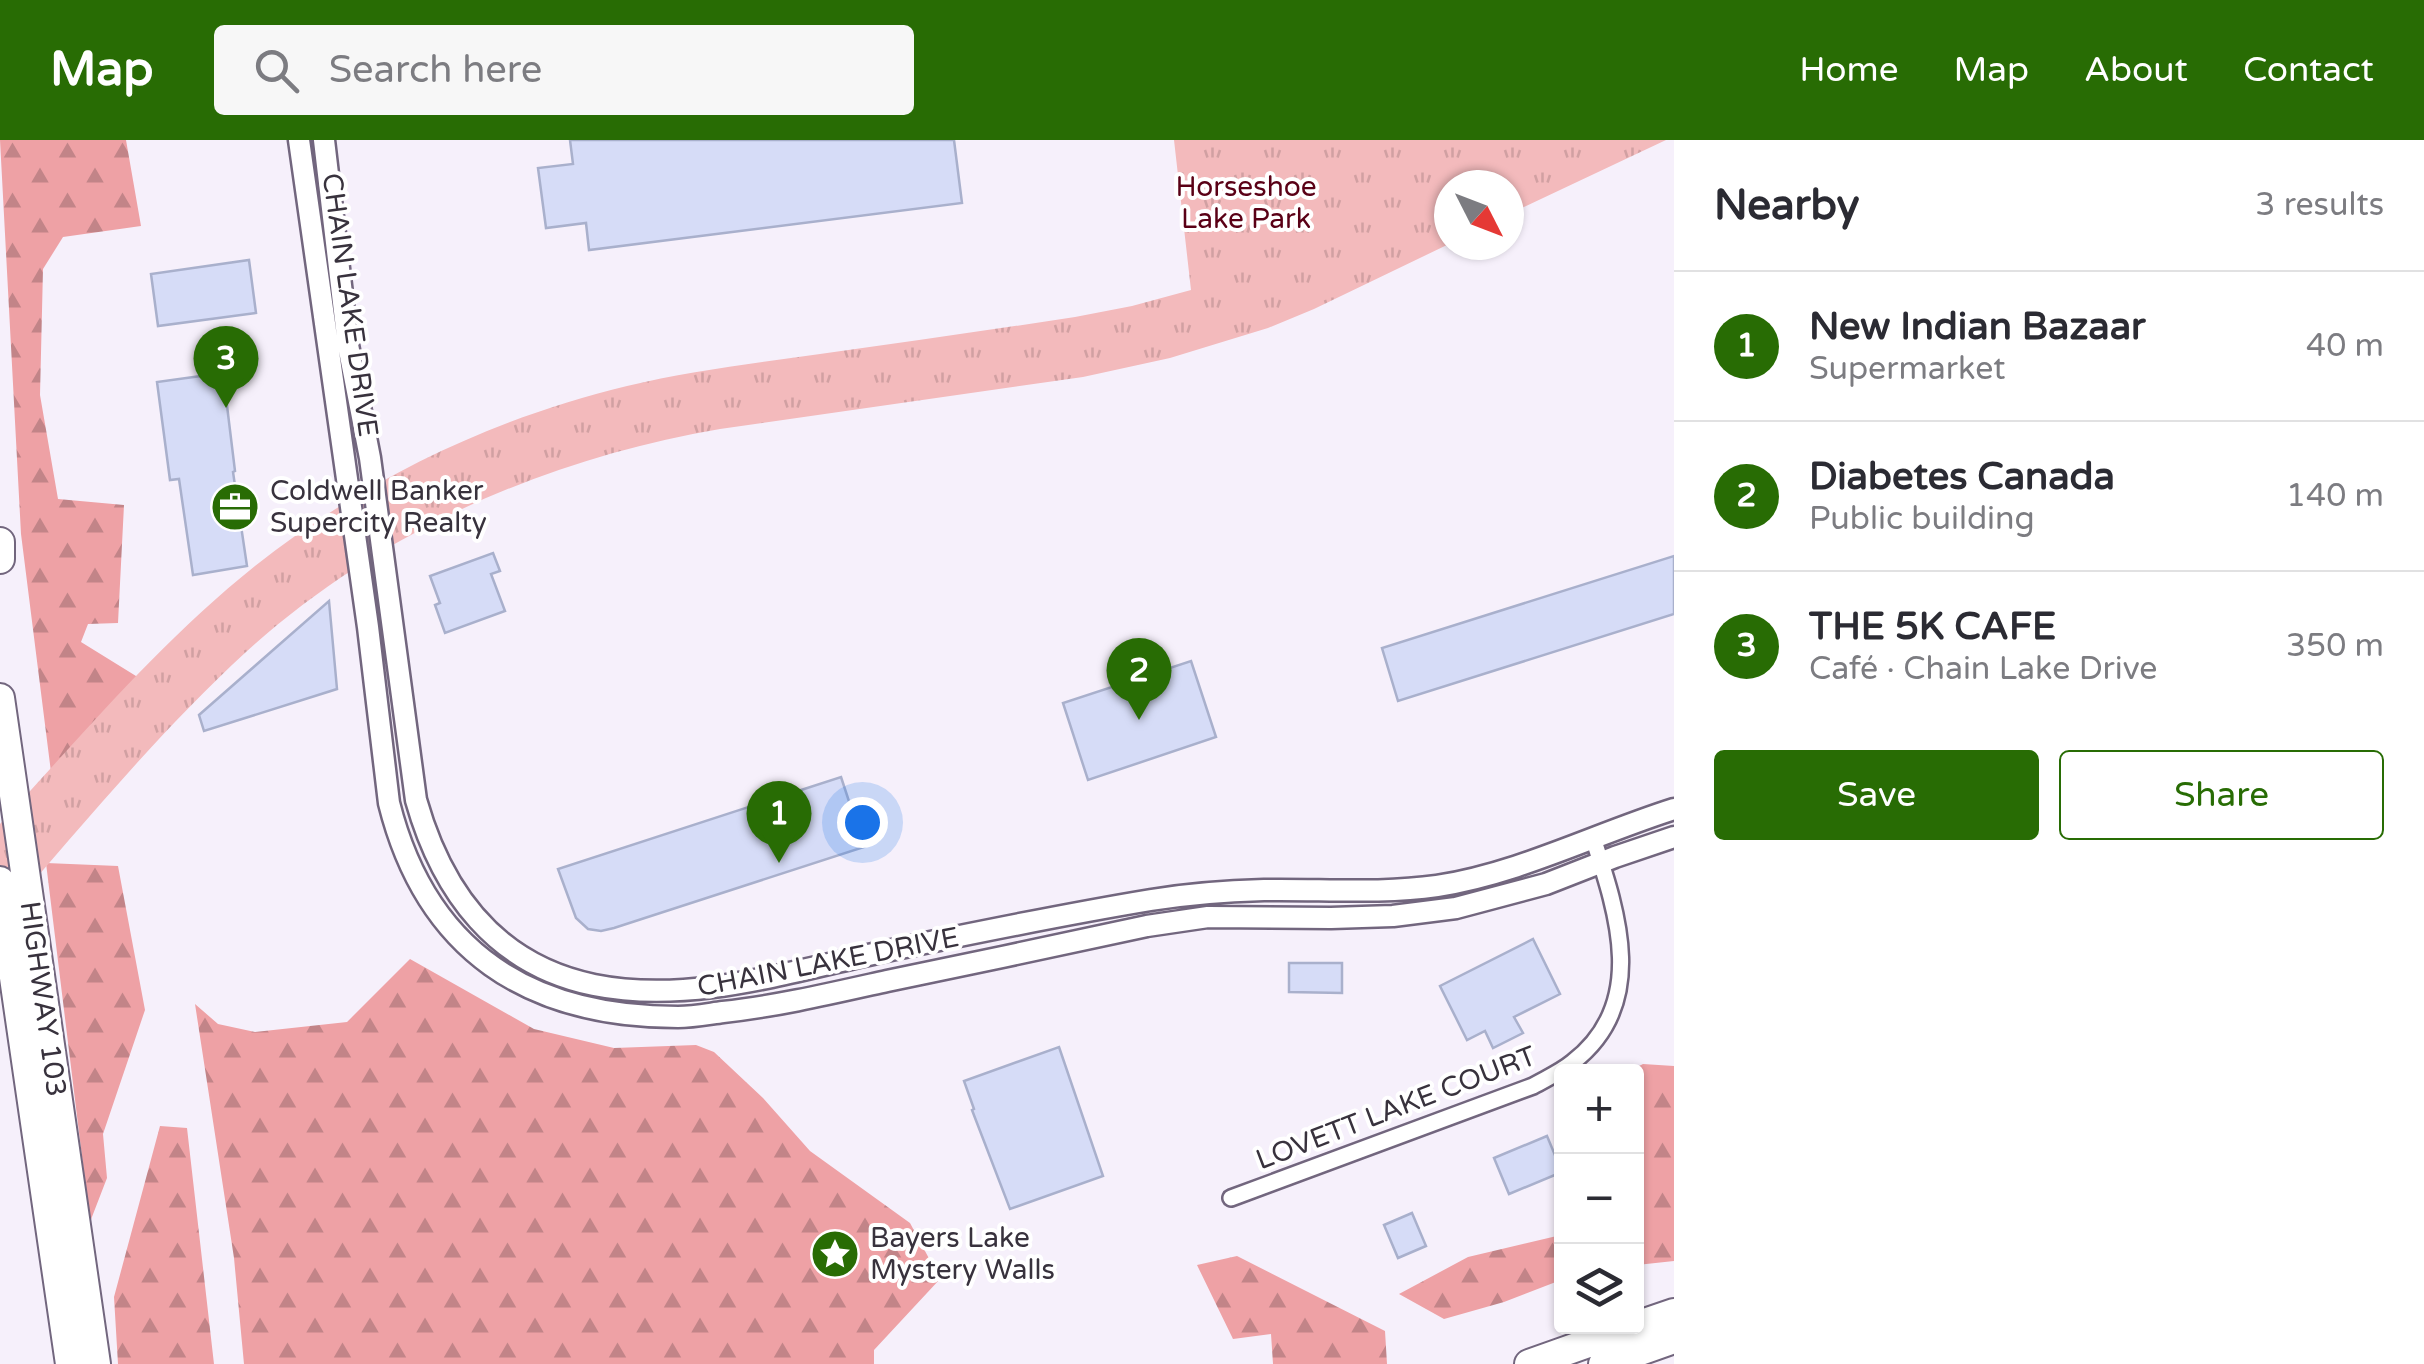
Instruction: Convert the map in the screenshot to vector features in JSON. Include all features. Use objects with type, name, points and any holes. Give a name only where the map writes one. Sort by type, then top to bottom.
[{"type":"highway","points":[[0,542],[0,559]]},
{"type":"highway","name":"HIGHWAY 103","points":[[0,698],[85,1299],[98,1364]]},
{"type":"highway","name":"HIGHWAY 103","points":[[0,880],[70,1364]]},
{"type":"highway","points":[[1644,1323],[1674,1313]]},
{"type":"highway","points":[[1529,1364],[1613,1334]]},
{"type":"highway","points":[[1604,1364],[1674,1339]]},
{"type":"street","name":"CHAIN LAKE DRIVE","points":[[299,140],[389,802],[396,829],[420,885],[444,920],[472,951],[521,985],[602,1012],[680,1017],[760,1008],[1146,926],[1239,916],[1332,918],[1456,908],[1546,884],[1674,837]]},
{"type":"street","name":"CHAIN LAKE DRIVE","points":[[324,140],[348,345],[372,474],[416,800],[426,834],[456,894],[502,944],[531,962],[592,985],[691,990],[1153,900],[1226,892],[1435,886],[1498,872],[1674,809]]},
{"type":"street","name":"LOVETT LAKE COURT","points":[[1231,1198],[1533,1086],[1584,1054],[1615,1007],[1622,972],[1621,945],[1593,838]]},
{"type":"green space","points":[[0,140],[126,140],[141,226],[63,237],[43,269],[40,395],[58,499],[124,505],[118,623],[88,624],[81,642],[136,676],[137,695],[52,780],[21,534]]},
{"type":"green space","name":"Horseshoe Lake Park","points":[[1174,140],[1666,140],[1524,207],[1524,170],[1434,170],[1434,251],[1268,328],[1170,358],[1083,377],[720,429],[655,442],[528,481],[467,507],[351,571],[246,652],[150,749],[0,920],[0,824],[123,690],[220,595],[296,535],[384,480],[527,416],[627,386],[1075,317],[1191,290]]},
{"type":"green space","points":[[46,863],[118,866],[145,1010],[103,1134],[107,1178],[90,1222]]},
{"type":"green space","points":[[410,959],[534,1029],[614,1048],[696,1045],[714,1052],[763,1098],[810,1151],[910,1223],[940,1279],[874,1350],[874,1364],[244,1364],[234,1258],[195,1004],[218,1024],[255,1032],[347,1022]]},
{"type":"green space","points":[[1644,1064],[1674,1066],[1674,1261],[1644,1264]]},
{"type":"green space","points":[[160,1126],[187,1128],[214,1364],[118,1364],[114,1297]]},
{"type":"green space","points":[[1554,1237],[1554,1283],[1444,1319],[1399,1294],[1468,1257]]},
{"type":"green space","points":[[1237,1256],[1385,1331],[1387,1364],[1273,1364],[1271,1334],[1233,1339],[1197,1265]]},
{"type":"building","points":[[570,140],[954,140],[962,203],[589,250],[586,223],[546,228],[538,168],[573,164]]},
{"type":"building","points":[[249,260],[256,313],[158,326],[151,274]]},
{"type":"building","points":[[223,373],[247,566],[193,575],[179,479],[170,480],[157,382]]},
{"type":"building","points":[[493,553],[500,571],[491,574],[505,611],[445,633],[430,576]]},
{"type":"building","points":[[1674,556],[1674,614],[1398,701],[1382,648]]},
{"type":"building","points":[[329,601],[337,689],[204,731],[199,715]]},
{"type":"building","points":[[1191,661],[1216,737],[1088,780],[1063,703]]},
{"type":"building","points":[[841,777],[864,847],[614,928],[588,929],[576,918],[558,869]]},
{"type":"building","points":[[1533,939],[1560,994],[1514,1017],[1523,1033],[1493,1048],[1485,1031],[1467,1040],[1440,986]]},
{"type":"building","points":[[1289,963],[1342,963],[1342,993],[1289,992]]},
{"type":"building","points":[[1059,1047],[1103,1176],[1010,1209],[964,1081]]},
{"type":"building","points":[[1547,1136],[1554,1153],[1554,1175],[1509,1194],[1494,1158]]},
{"type":"building","points":[[1412,1213],[1426,1246],[1398,1258],[1384,1225]]},
{"type":"place","name":"THE 5K CAFE","points":[[226,408]]},
{"type":"place","name":"Coldwell Banker Supercity Realty","points":[[235,507]]},
{"type":"place","name":"Diabetes Canada","points":[[1139,720]]},
{"type":"place","name":"New Indian Bazaar","points":[[779,863]]},
{"type":"place","name":"Bayers Lake Mystery Walls","points":[[835,1254]]}]
